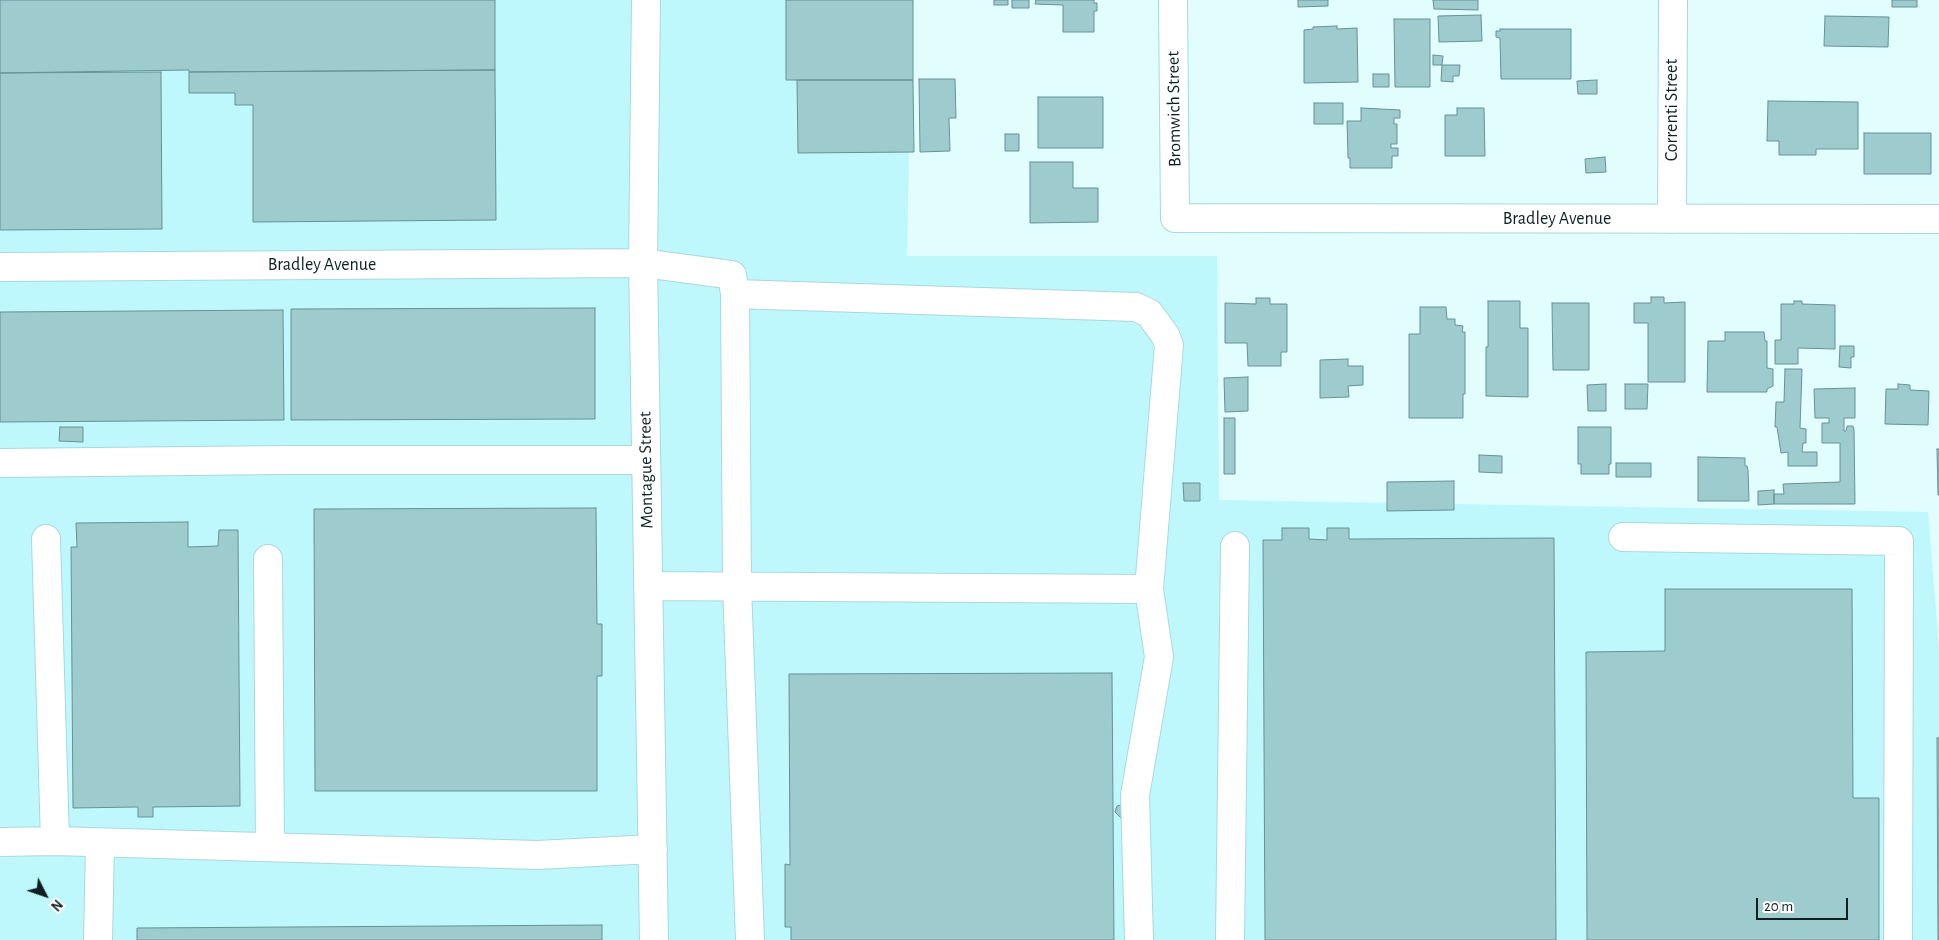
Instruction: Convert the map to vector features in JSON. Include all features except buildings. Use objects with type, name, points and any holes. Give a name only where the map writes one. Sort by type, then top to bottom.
[{"type":"street","name":"Montague Street","points":[[646,0],[643,264],[654,940]]},
{"type":"street","name":"Bromwich Street","points":[[1173,0],[1176,218]]},
{"type":"street","name":"Correnti Street","points":[[1672,219],[1673,0]]},
{"type":"street","name":"Bradley Avenue","points":[[1176,218],[1939,219]]},
{"type":"street","name":"Bradley Avenue","points":[[0,267],[643,264],[732,275],[735,294]]},
{"type":"street","points":[[750,940],[737,586],[735,294],[1136,307],[1149,312],[1166,334],[1169,345],[1149,589],[1159,657],[1135,795],[1139,940]]},
{"type":"street","points":[[0,463],[285,460],[646,460]]},
{"type":"street","points":[[1622,537],[1900,541],[1898,940]]},
{"type":"street","points":[[46,539],[55,841]]},
{"type":"street","points":[[1230,940],[1235,546]]},
{"type":"street","points":[[268,560],[270,847]]},
{"type":"street","points":[[648,586],[1149,589]]},
{"type":"street","points":[[0,842],[100,842],[537,855],[653,850]]},
{"type":"street","points":[[98,940],[100,842]]},
{"type":"shaded area","points":[[0,0],[912,0],[907,256],[1217,256],[1219,500],[1928,512],[1939,649],[1939,940],[0,940]]}]
